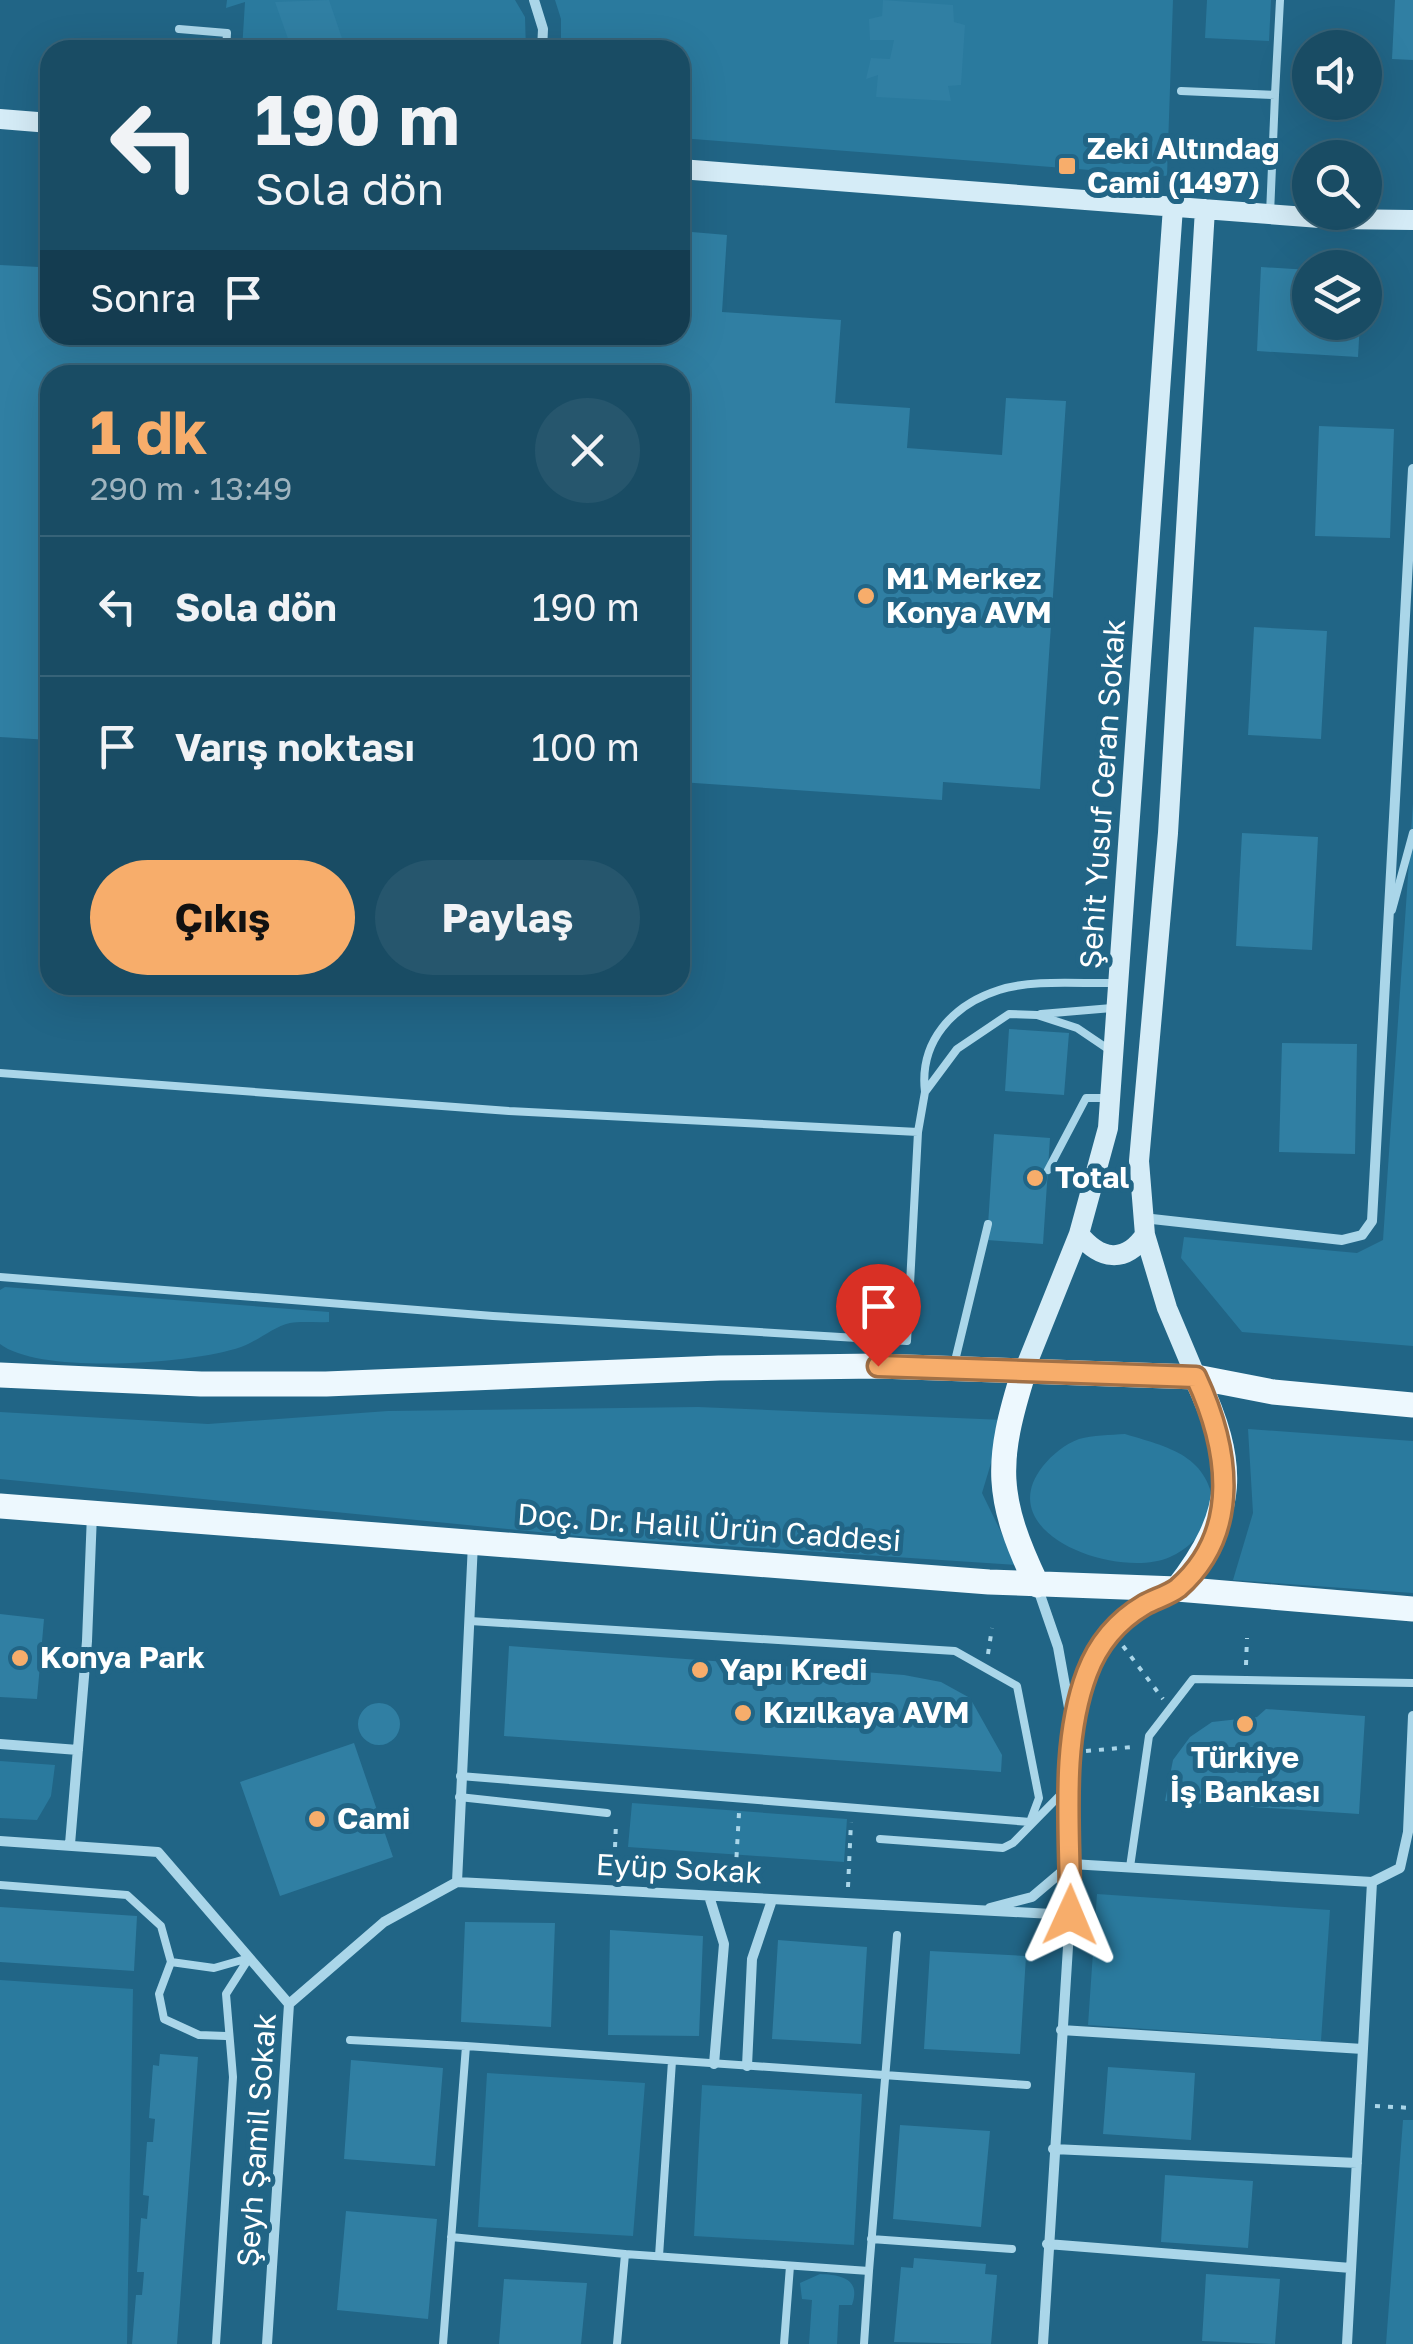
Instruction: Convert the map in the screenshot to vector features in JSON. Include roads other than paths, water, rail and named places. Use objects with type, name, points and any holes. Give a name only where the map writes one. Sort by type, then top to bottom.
[{"type":"main road","points":[[0,1375],[326,1384],[738,1367],[953,1368],[1196,1377],[1273,1392],[1413,1405]]},
{"type":"main road","points":[[1024,1371],[1004,1440],[1001,1471],[1013,1530],[1036,1585]]},
{"type":"main road","points":[[1177,1589],[1215,1535],[1224,1500],[1219,1433],[1196,1377]]},
{"type":"main road","name":"Doç. Dr. Halil Ürün Caddesi","points":[[0,1506],[1036,1585],[1177,1589],[1413,1609]]},
{"type":"street","points":[[534,0],[542,40]]},
{"type":"street","points":[[0,120],[40,122]]},
{"type":"street","points":[[690,170],[1270,214],[1413,220]]},
{"type":"street","name":"Şehit Yusuf Ceran Sokak","points":[[1024,1371],[1079,1234],[1102,1157],[1117,1055],[1173,206]]},
{"type":"street","points":[[1196,1377],[1167,1308],[1144,1226],[1140,1161],[1168,833],[1206,209]]},
{"type":"street","points":[[1144,1226],[1342,1240],[1362,1235],[1372,1222],[1413,469]]},
{"type":"street","points":[[1079,1234],[1098,1252],[1112,1257],[1127,1254],[1144,1226]]},
{"type":"street","points":[[70,1844],[92,1513]]},
{"type":"street","points":[[457,1882],[473,1542]]},
{"type":"street","points":[[1036,1585],[1058,1648],[1072,1724],[1070,1915],[1043,2344]]},
{"type":"street","points":[[1072,1724],[1086,1676],[1112,1630],[1146,1604],[1177,1589]]},
{"type":"street","points":[[981,1910],[1032,1897],[1071,1864],[1372,1882],[1400,1868],[1408,1832],[1413,1716]]},
{"type":"street","points":[[0,1744],[78,1750]]},
{"type":"street","points":[[0,1841],[158,1852],[289,2004]]},
{"type":"street","name":"Eyüp Sokak","points":[[457,1882],[1070,1915]]},
{"type":"street","name":"Şeyh Şamil Sokak","points":[[267,2344],[289,2004],[384,1922],[457,1882]]},
{"type":"street","points":[[1347,2344],[1372,1882]]},
{"type":"street","points":[[709,1896],[724,1944],[714,2064]]},
{"type":"street","points":[[747,2066],[752,1958],[772,1900]]},
{"type":"street","points":[[1061,2030],[1363,2049]]},
{"type":"street","points":[[1053,2149],[1357,2163]]},
{"type":"street","points":[[1047,2244],[1351,2268]]},
{"type":"lane","points":[[1270,214],[1280,0]]},
{"type":"lane","points":[[180,30],[227,33],[227,40]]},
{"type":"lane","points":[[1181,91],[1275,95]]},
{"type":"lane","points":[[1390,921],[1413,832]]},
{"type":"lane","points":[[0,1277],[475,1314],[907,1340],[918,1132],[925,1092],[923,1072],[931,1038],[960,1010],[1000,989],[1121,983]]},
{"type":"lane","points":[[925,1092],[957,1049],[1009,1014],[1120,1008]]},
{"type":"lane","points":[[1037,1015],[1076,1028],[1117,1055]]},
{"type":"lane","points":[[0,1073],[527,1112],[918,1132]]},
{"type":"lane","points":[[1048,1170],[1086,1098],[1111,1098]]},
{"type":"lane","points":[[953,1368],[988,1224]]},
{"type":"lane","points":[[0,1364],[28,1378]]},
{"type":"lane","points":[[470,1621],[955,1651],[1017,1686],[1039,1798],[1030,1822]]},
{"type":"lane","points":[[1130,1867],[1149,1736],[1193,1679],[1413,1684]]},
{"type":"lane","points":[[460,1776],[1030,1822]]},
{"type":"lane","points":[[880,1839],[1003,1848],[1013,1844],[1030,1822],[1072,1784]]},
{"type":"lane","points":[[460,1797],[607,1813]]},
{"type":"lane","points":[[0,1885],[126,1895],[161,1926],[171,1962],[158,1994],[164,2020],[198,2035],[226,2036]]},
{"type":"lane","points":[[864,2344],[897,1935]]},
{"type":"lane","points":[[171,1962],[214,1968],[248,1958]]},
{"type":"lane","points":[[216,2344],[233,2077],[226,2036],[226,1994],[248,1958]]},
{"type":"lane","points":[[350,2040],[1027,2086]]},
{"type":"lane","points":[[443,2344],[466,2046]]},
{"type":"lane","points":[[660,2256],[672,2061]]},
{"type":"lane","points":[[451,2238],[869,2271]]},
{"type":"lane","points":[[872,2238],[1012,2249]]},
{"type":"lane","points":[[616,2344],[625,2254]]},
{"type":"lane","points":[[784,2344],[790,2266]]},
{"type":"place","name":"Zeki Altındağ Cami (1497)","points":[[1067,166]]},
{"type":"place","name":"M1 Merkez Konya AVM","points":[[866,596]]},
{"type":"place","name":"Total","points":[[1035,1178]]},
{"type":"place","name":"Konya Park","points":[[20,1658]]},
{"type":"place","name":"Yapı Kredi","points":[[700,1670]]},
{"type":"place","name":"Kızılkaya AVM","points":[[743,1713]]},
{"type":"place","name":"Türkiye İş Bankası","points":[[1245,1724]]},
{"type":"place","name":"Cami","points":[[317,1819]]}]
